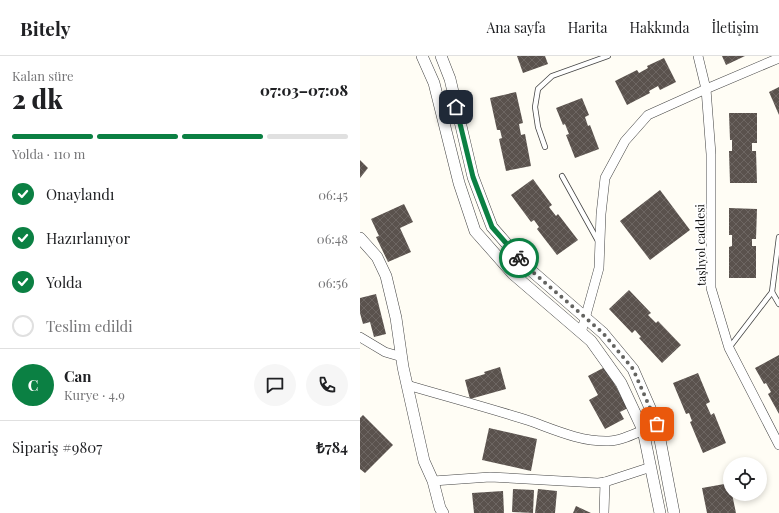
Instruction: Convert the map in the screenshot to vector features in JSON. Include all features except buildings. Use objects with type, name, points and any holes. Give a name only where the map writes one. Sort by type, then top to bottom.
[{"type":"street","points":[[422,56],[434,83],[459,183],[475,231],[513,274],[591,341],[621,383],[643,430],[660,513]]},
{"type":"street","points":[[442,56],[450,79],[473,177],[492,227],[527,267],[603,333],[633,369],[657,424],[674,513]]},
{"type":"street","name":"taşlıyol caddesi","points":[[698,56],[706,89],[711,154],[711,288],[729,348],[779,445]]},
{"type":"street","points":[[581,333],[599,268],[601,214],[605,178],[625,141],[648,116],[706,89],[779,58]]},
{"type":"street","points":[[360,238],[377,257],[386,276],[396,318],[407,385],[424,461],[433,481],[440,508],[443,513]]},
{"type":"street","points":[[360,337],[385,352],[402,357]]},
{"type":"street","points":[[407,385],[530,421],[569,435],[593,440],[610,441],[623,438],[657,424]]},
{"type":"street","points":[[433,481],[490,477],[605,482],[651,467]]},
{"type":"street","points":[[604,513],[605,482]]},
{"type":"lane","points":[[545,147],[538,127],[535,107],[538,89],[552,76],[608,56]]},
{"type":"lane","points":[[562,176],[600,244]]},
{"type":"lane","points":[[729,348],[772,292],[779,237]]},
{"type":"lane","points":[[772,292],[779,304]]},
{"type":"way so far","points":[[519,258],[527,267],[603,333],[633,369],[657,424]]},
{"type":"route","points":[[456,107],[473,177],[492,227],[519,258]]}]
